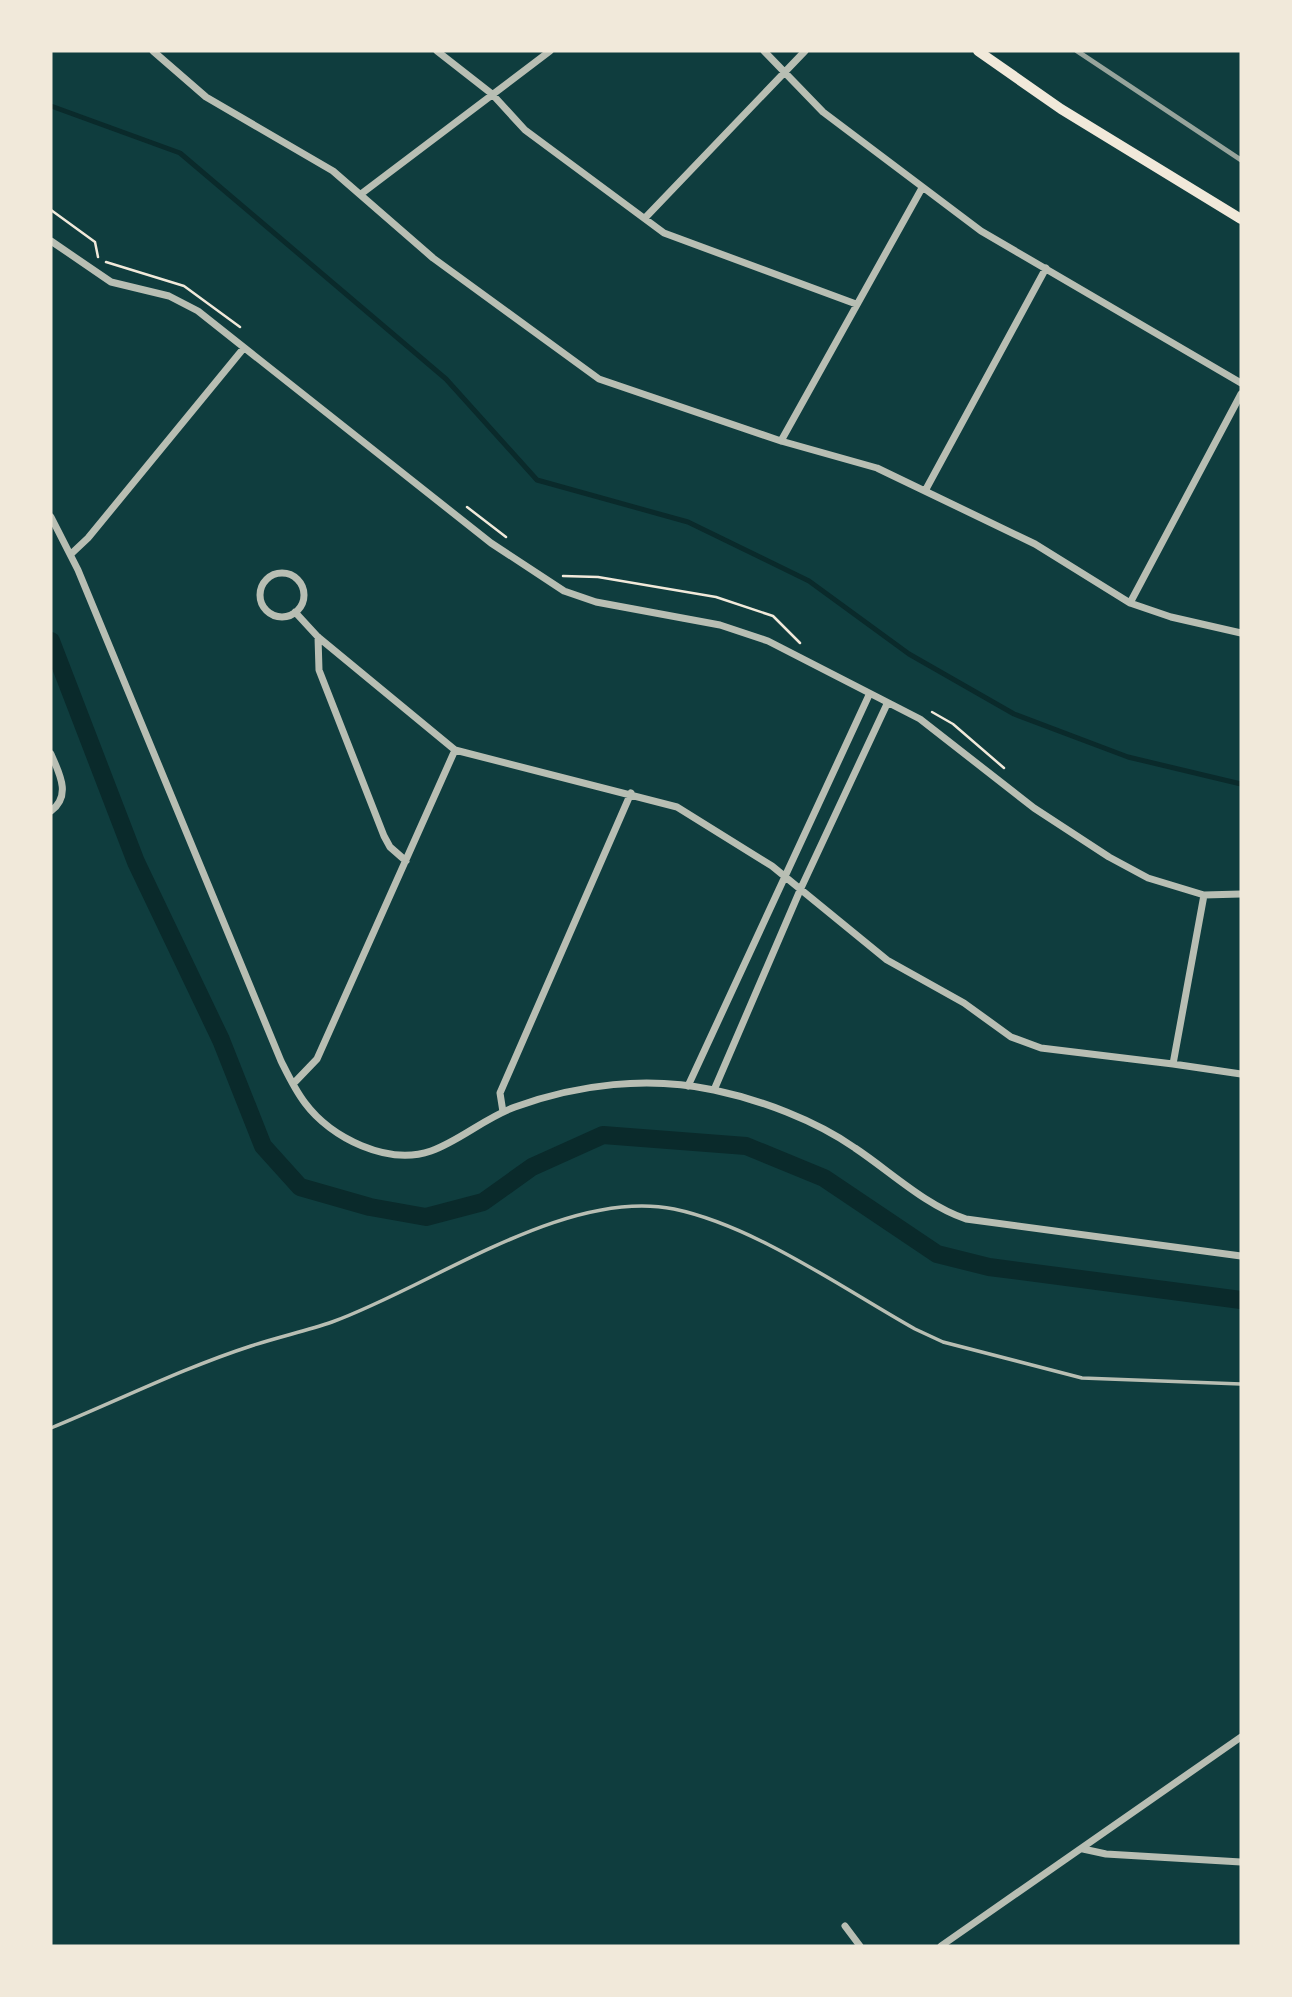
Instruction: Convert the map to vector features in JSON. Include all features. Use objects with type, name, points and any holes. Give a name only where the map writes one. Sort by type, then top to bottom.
[{"type":"main road","points":[[978,51],[1061,110],[1241,219]]},
{"type":"street","points":[[153,51],[206,97],[315,160],[361,194],[433,258],[586,372],[612,386],[781,441],[855,460],[1035,544],[1130,603],[1171,617],[1241,633]]},
{"type":"street","points":[[437,51],[492,94],[525,130],[682,242],[856,304]]},
{"type":"street","points":[[361,194],[550,51]]},
{"type":"street","points":[[764,51],[823,112],[981,230],[1241,383]]},
{"type":"street","points":[[645,218],[805,51]]},
{"type":"street","points":[[781,441],[922,188]]},
{"type":"street","points":[[51,241],[111,282],[186,303],[491,543],[564,591],[596,601],[744,631],[768,641],[935,728],[1034,808],[1109,857],[1148,878],[1204,895],[1241,894]]},
{"type":"street","points":[[925,491],[1046,268]]},
{"type":"street","points":[[71,554],[88,538],[243,349]]},
{"type":"street","points":[[1130,603],[1241,394]]},
{"type":"street","points":[[51,517],[71,554],[293,1084],[305,1103],[336,1132],[360,1145],[401,1154],[429,1152],[503,1112],[599,1085],[688,1086],[714,1090],[765,1105],[852,1146],[935,1205],[966,1219],[1241,1256]]},
{"type":"street","points":[[280,573],[299,581],[304,594],[295,612],[282,616],[268,611],[261,592],[267,579],[280,573]]},
{"type":"street","points":[[295,612],[318,637],[456,750],[631,793],[685,811],[785,876],[887,960],[964,1003],[1011,1037],[1041,1048],[1241,1074]]},
{"type":"street","points":[[318,637],[319,670],[369,798],[390,847],[406,861]]},
{"type":"street","points":[[688,1086],[869,695]]},
{"type":"street","points":[[714,1090],[801,888],[887,704]]},
{"type":"street","points":[[293,1084],[317,1059],[456,750]]},
{"type":"street","points":[[51,754],[62,781],[63,792],[51,811]]},
{"type":"street","points":[[503,1112],[500,1093],[631,793]]},
{"type":"street","points":[[1173,1064],[1204,895]]},
{"type":"street","points":[[941,1946],[1241,1737]]},
{"type":"street","points":[[1083,1849],[1106,1854],[1241,1862]]},
{"type":"street","points":[[845,1926],[860,1946]]},
{"type":"lane","points":[[51,1428],[251,1346],[334,1321],[497,1246],[554,1224],[597,1212],[645,1206],[674,1209],[744,1232],[915,1329],[943,1342],[1082,1378],[1241,1384]]},
{"type":"path","points":[[51,210],[95,242],[99,260],[184,286],[241,328]]},
{"type":"path","points":[[463,504],[506,537]]},
{"type":"path","points":[[557,573],[565,577],[598,577],[716,597],[772,616],[803,645]]},
{"type":"path","points":[[921,707],[953,724],[1013,776]]},
{"type":"waterway","points":[[51,106],[180,153],[446,379],[537,480],[688,522],[809,581],[909,654],[1014,714],[1128,757],[1241,784]]},
{"type":"waterway","points":[[51,641],[136,862],[221,1040],[263,1146],[300,1187],[370,1207],[426,1217],[483,1202],[532,1167],[603,1135],[746,1146],[824,1178],[937,1254],[989,1267],[1241,1300]]},
{"type":"railway","points":[[1077,51],[1241,160]]}]
